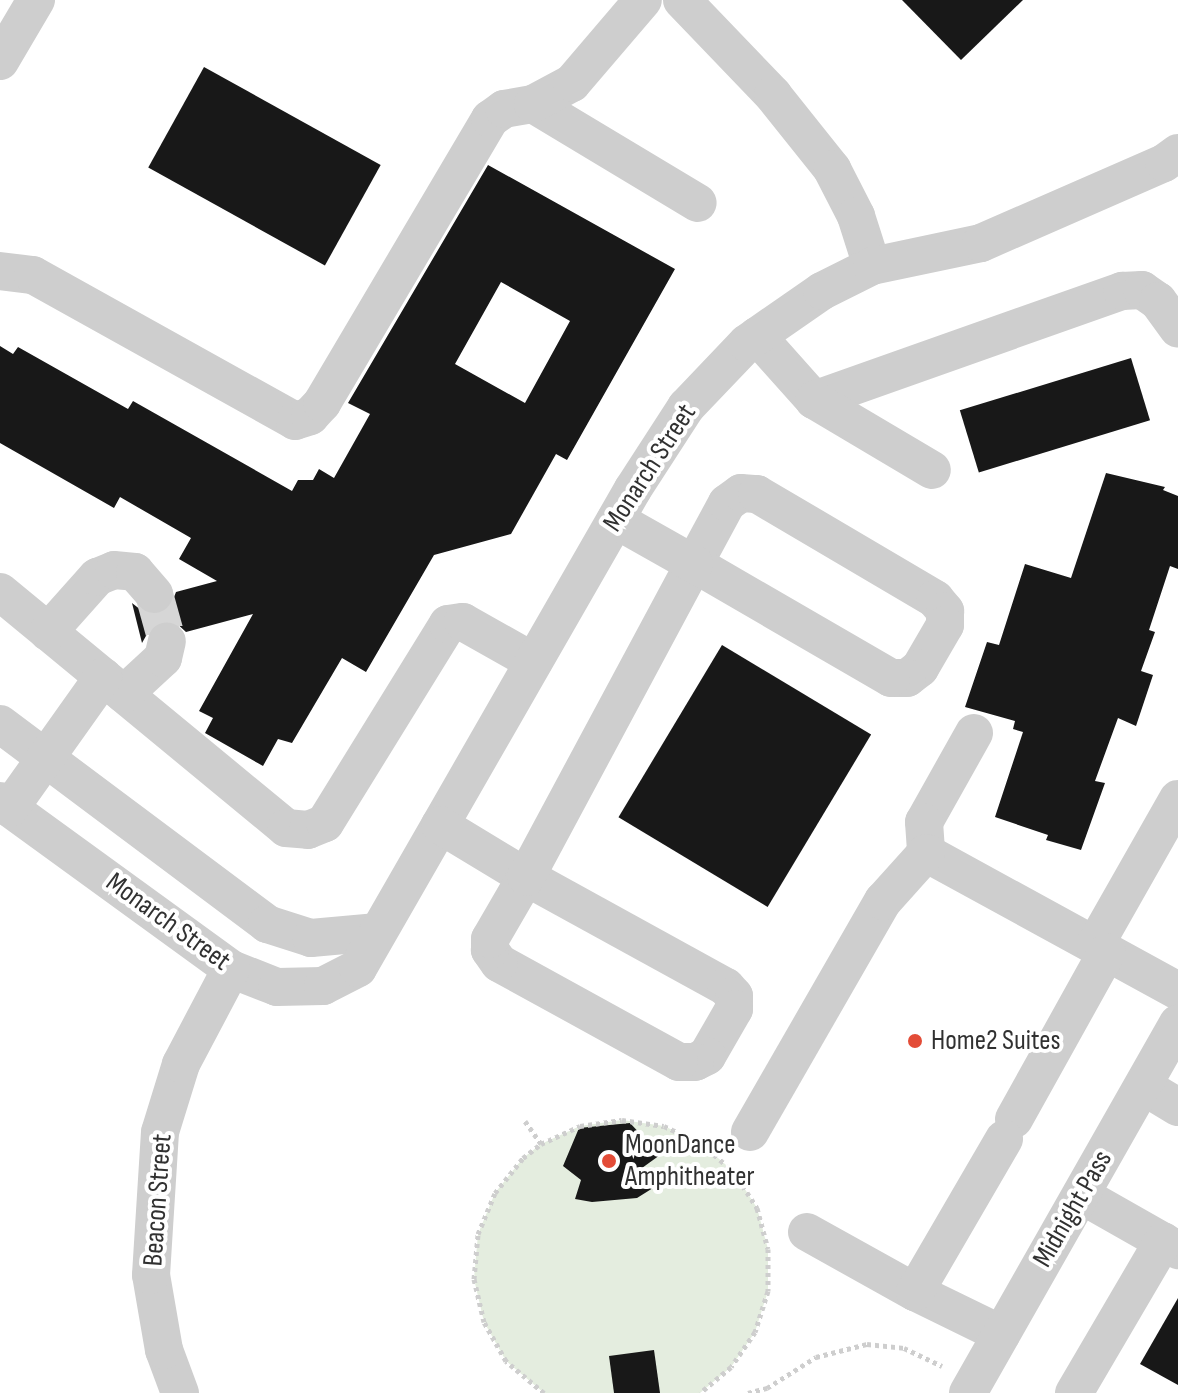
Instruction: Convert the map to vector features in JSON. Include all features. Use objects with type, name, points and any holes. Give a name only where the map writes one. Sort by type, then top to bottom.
[{"type":"street","points":[[0,61],[36,0]]},
{"type":"street","points":[[682,0],[773,95],[832,169],[856,216],[872,266]]},
{"type":"street","points":[[0,271],[33,275],[295,421],[310,416],[322,403],[490,119],[504,109],[533,104],[572,83],[640,1],[773,95]]},
{"type":"street","points":[[533,104],[698,203]]},
{"type":"street","name":"Monarch Street","points":[[5,805],[231,969],[277,987],[323,986],[358,968],[616,520],[686,407],[757,336],[822,291],[872,266],[981,243],[1173,167]]},
{"type":"street","points":[[814,400],[1122,291],[1142,290],[1150,295],[1178,329]]},
{"type":"street","points":[[757,336],[814,400],[932,470]]},
{"type":"street","points":[[440,825],[526,877],[726,987],[734,996],[734,1009],[707,1056],[695,1062],[679,1062],[499,963],[490,950],[490,939],[526,877],[694,564],[727,503],[741,493],[757,494],[935,599],[945,611],[945,625],[920,668],[907,678],[891,678],[694,564],[616,520]]},
{"type":"street","points":[[48,632],[97,577],[114,570],[135,572],[154,594]]},
{"type":"street","points":[[0,592],[286,828],[308,830],[325,823],[448,624],[463,622],[534,662]]},
{"type":"street","points":[[5,805],[113,686],[163,658],[167,641]]},
{"type":"street","name":"Monarch Street","points":[[0,724],[267,924],[311,938],[378,932]]},
{"type":"street","points":[[750,1132],[883,901],[926,853],[924,822],[974,733]]},
{"type":"street","points":[[915,1292],[1009,1129],[1178,799]]},
{"type":"street","points":[[926,853],[1178,991]]},
{"type":"street","name":"Beacon Street","points":[[180,1393],[164,1350],[151,1275],[160,1132],[181,1064],[231,969]]},
{"type":"street","name":"Midnight Pass","points":[[955,1380],[1001,1334],[1178,1024]]},
{"type":"street","points":[[1143,1086],[1178,1107]]},
{"type":"street","points":[[1074,1393],[1171,1245],[1081,1195]]},
{"type":"street","points":[[807,1232],[915,1292],[1001,1334]]},
{"type":"path","points":[[544,1393],[506,1361],[484,1322],[474,1279],[478,1234],[495,1193],[523,1158],[541,1144],[580,1126],[622,1120],[664,1126],[702,1144],[734,1172],[757,1208],[768,1249],[768,1291],[755,1332],[731,1367],[700,1393]]},
{"type":"path","points":[[525,1121],[541,1144]]},
{"type":"path","points":[[748,1393],[767,1388],[816,1357],[867,1344],[904,1348],[955,1380]]},
{"type":"shaded area","points":[[622,1120],[664,1126],[702,1144],[734,1172],[757,1208],[768,1249],[768,1291],[755,1332],[731,1367],[700,1393],[544,1393],[506,1361],[484,1322],[474,1279],[478,1234],[495,1193],[523,1158],[541,1144],[580,1126]]},
{"type":"building","points":[[902,0],[1023,0],[961,60]]},
{"type":"building","points":[[204,67],[381,165],[325,266],[148,168]]},
{"type":"building","points":[[488,165],[675,269],[567,460],[556,454],[511,534],[434,555],[366,672],[342,658],[292,743],[278,739],[263,766],[205,733],[213,718],[199,711],[253,614],[186,632],[173,620],[161,620],[151,627],[142,643],[132,603],[146,614],[159,615],[169,610],[176,592],[217,581],[179,559],[191,538],[120,497],[114,508],[0,443],[0,346],[13,354],[18,347],[128,409],[133,401],[292,491],[298,480],[313,480],[319,469],[334,478],[370,414],[348,403]],"holes":[[[501,282],[570,321],[525,403],[455,364]]]},
{"type":"building","points":[[1131,358],[1150,420],[979,472],[960,410]]},
{"type":"building","points":[[1106,473],[1165,487],[1163,490],[1178,496],[1178,569],[1170,566],[1149,630],[1155,632],[1141,671],[1153,675],[1136,726],[1118,718],[1095,781],[1105,783],[1081,850],[1046,840],[1048,835],[995,817],[1023,732],[1013,729],[1015,721],[965,707],[987,642],[999,645],[1025,564],[1071,578]]},
{"type":"building","points":[[722,645],[871,735],[768,907],[618,817]]},
{"type":"building","name":"MoonDance Amphitheater","points":[[630,1123],[660,1155],[642,1168],[653,1188],[637,1198],[592,1202],[575,1199],[581,1180],[563,1166],[579,1128]]},
{"type":"building","points":[[1178,1298],[1178,1385],[1140,1364]]},
{"type":"building","points":[[654,1350],[660,1393],[614,1393],[609,1356]]},
{"type":"tunnel","points":[[154,594],[167,641]]},
{"type":"place","name":"Home2 Suites","points":[[915,1041]]},
{"type":"place","name":"MoonDance Amphitheater","points":[[609,1161]]}]
